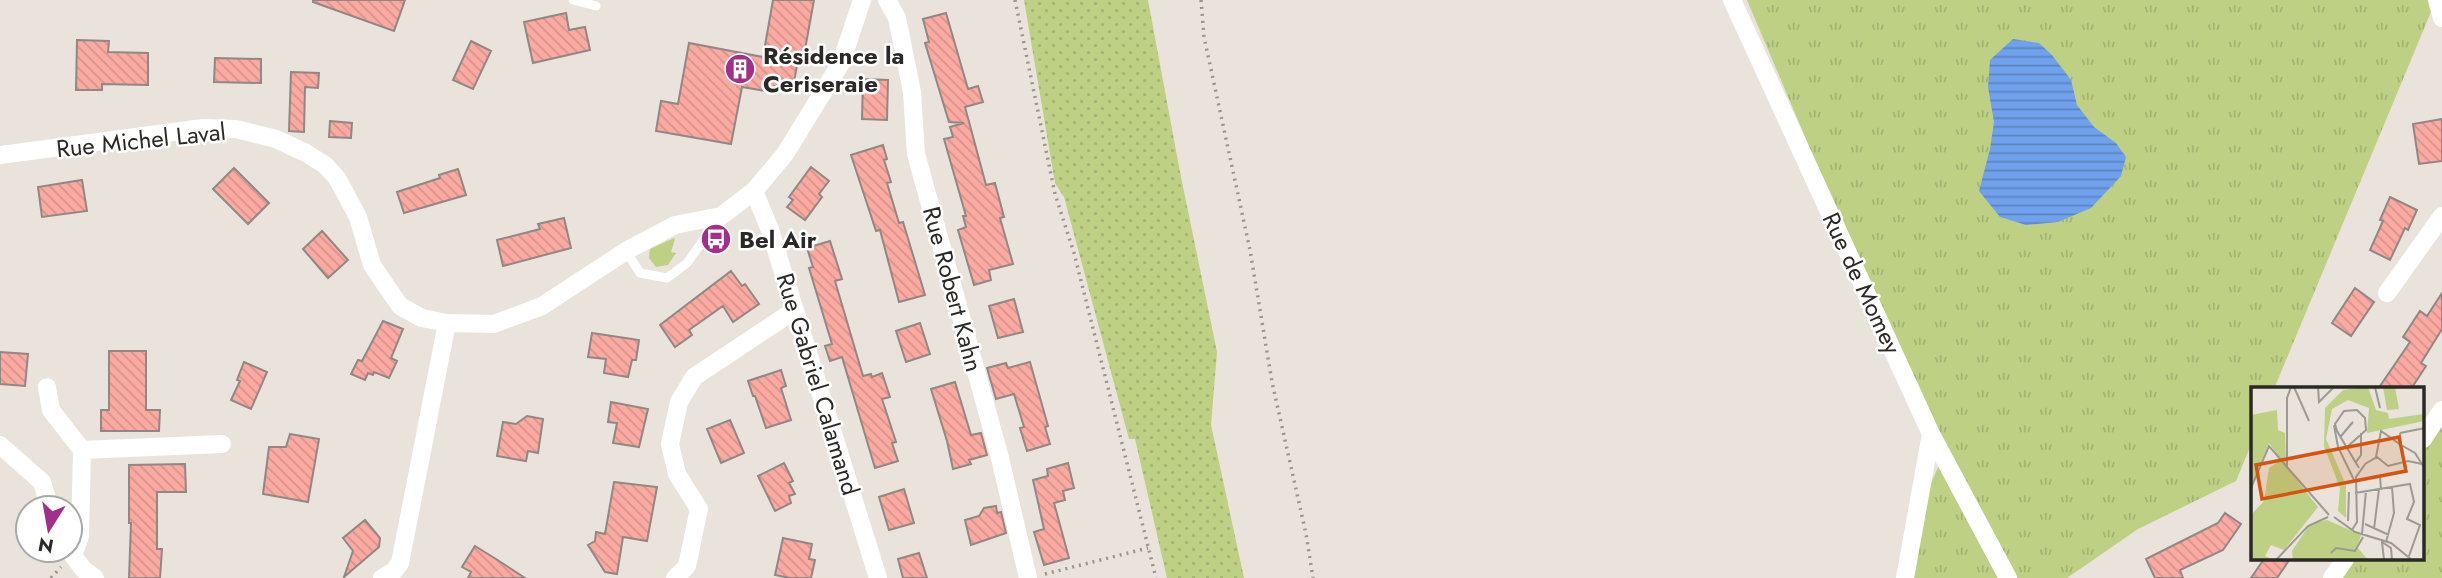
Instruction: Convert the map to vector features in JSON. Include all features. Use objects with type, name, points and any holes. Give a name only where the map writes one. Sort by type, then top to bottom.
[{"type":"street","name":"Rue Michel Laval","points":[[0,155],[203,128],[236,129],[276,139],[306,152],[325,165],[337,178],[358,217],[372,265],[400,306],[422,318],[447,323],[494,324],[542,306],[626,251],[675,225],[721,216],[760,184],[785,154],[841,63],[862,0]]},
{"type":"street","name":"Rue Robert Kahn","points":[[887,0],[897,18],[912,92],[916,154],[1000,458],[1036,576]]},
{"type":"street","name":"Rue de Momey","points":[[1732,0],[1931,433],[2008,578]]},
{"type":"street","points":[[2437,0],[2442,18]]},
{"type":"street","name":"Rue Gabriel Calamand","points":[[760,184],[770,230],[878,578]]},
{"type":"street","points":[[2386,293],[2442,216]]},
{"type":"street","points":[[675,578],[687,566],[699,509],[677,474],[670,444],[679,402],[694,377],[795,310]]},
{"type":"street","points":[[382,578],[394,571],[400,563],[447,323]]},
{"type":"street","points":[[47,387],[51,410],[82,450],[81,494]]},
{"type":"street","points":[[2424,437],[2442,410]]},
{"type":"street","points":[[1905,578],[1931,433]]},
{"type":"street","points":[[82,450],[222,444]]},
{"type":"street","points":[[0,445],[42,482],[46,494]]},
{"type":"street","points":[[2332,578],[2344,560]]},
{"type":"street","points":[[81,564],[94,578]]},
{"type":"lane","points":[[573,0],[596,6]]},
{"type":"lane","name":"Rue Michel Laval","points":[[626,251],[640,273],[667,278],[687,262],[721,216]]},
{"type":"path","points":[[1015,0],[1055,194],[1074,253],[1156,578]]},
{"type":"path","points":[[1201,0],[1204,37],[1250,250],[1272,382],[1306,534],[1313,578]]},
{"type":"path","points":[[1036,576],[1148,548]]},
{"type":"green space","points":[[1024,0],[1148,0],[1217,352],[1211,425],[1244,578],[1167,578],[1135,439],[1129,439],[1064,197],[1055,183]]},
{"type":"green space","points":[[1747,0],[2431,0],[2433,7],[2275,387],[2251,387],[2251,445],[2236,481],[2138,529],[2067,578],[2017,578],[1931,434]]},
{"type":"green space","points":[[674,238],[671,252],[676,253],[668,265],[656,267],[649,258],[650,249]]},
{"type":"green space","points":[[2442,423],[2442,578],[2339,578],[2351,560],[2424,560],[2424,450]]},
{"type":"green space","points":[[1940,463],[1998,578],[1911,578],[1927,492]]},
{"type":"water","points":[[2013,39],[2039,43],[2052,55],[2071,80],[2077,105],[2094,127],[2116,143],[2126,157],[2121,176],[2091,208],[2058,222],[2026,225],[2000,217],[1979,191],[1994,122],[1988,87],[1990,60]]},
{"type":"building","points":[[313,0],[405,0],[394,31]]},
{"type":"building","name":"Résidence la Ceriseraie","points":[[773,0],[814,0],[804,55],[799,54],[794,82],[784,81],[782,87],[774,86],[772,92],[742,87],[731,144],[656,131],[661,101],[678,104],[689,43],[763,57]]},
{"type":"building","points":[[566,13],[569,30],[585,27],[590,50],[533,63],[524,22]]},
{"type":"building","points":[[946,13],[968,89],[978,86],[983,102],[965,107],[986,185],[995,183],[1004,217],[1000,218],[1013,264],[989,270],[991,280],[974,285],[958,230],[966,227],[963,216],[966,216],[944,139],[953,137],[950,127],[964,123],[949,122],[925,43],[929,42],[923,19]]},
{"type":"building","points":[[77,40],[109,41],[108,52],[148,53],[148,85],[102,84],[102,90],[76,90]]},
{"type":"building","points":[[471,41],[491,51],[473,89],[453,80]]},
{"type":"building","points":[[215,58],[261,59],[261,83],[214,82]]},
{"type":"building","points":[[291,72],[319,73],[318,88],[305,87],[304,132],[289,131]]},
{"type":"building","points":[[863,79],[888,80],[887,120],[862,119]]},
{"type":"building","points":[[2442,119],[2442,161],[2419,164],[2413,124]]},
{"type":"building","points":[[330,121],[352,123],[351,138],[329,137]]},
{"type":"building","points":[[883,145],[887,159],[884,160],[891,182],[887,183],[899,223],[903,222],[925,295],[899,302],[880,230],[876,231],[851,155]]},
{"type":"building","points":[[811,167],[829,181],[819,194],[822,197],[805,220],[787,207],[793,200],[789,197]]},
{"type":"building","points":[[234,168],[269,203],[248,224],[213,189]]},
{"type":"building","points":[[458,169],[466,195],[404,213],[397,192]]},
{"type":"building","points":[[82,180],[87,211],[42,217],[38,187]]},
{"type":"building","points":[[2390,197],[2417,210],[2390,260],[2370,250]]},
{"type":"building","points":[[564,218],[571,248],[503,266],[497,240],[540,229],[538,224]]},
{"type":"building","points":[[322,231],[348,260],[328,278],[303,249]]},
{"type":"building","points":[[830,241],[842,279],[835,281],[863,376],[871,374],[872,377],[882,373],[890,397],[882,399],[896,442],[892,443],[898,461],[875,468],[842,357],[830,361],[825,346],[832,344],[809,268],[813,267],[807,248]]},
{"type":"building","points":[[731,271],[742,286],[745,284],[759,304],[733,322],[723,306],[689,330],[692,335],[675,347],[660,325]]},
{"type":"building","points":[[2355,288],[2374,302],[2351,336],[2332,323]]},
{"type":"building","points":[[2442,293],[2442,329],[2421,363],[2426,366],[2412,387],[2379,387],[2410,342],[2403,337],[2420,311],[2427,316]]},
{"type":"building","points":[[1014,299],[1023,332],[998,338],[989,306]]},
{"type":"building","points":[[383,321],[403,329],[391,358],[397,361],[389,378],[374,372],[373,375],[368,373],[365,380],[351,374],[358,360],[362,361]]},
{"type":"building","points":[[920,323],[930,354],[906,362],[896,331]]},
{"type":"building","points":[[592,333],[639,340],[636,360],[632,360],[628,377],[604,373],[606,359],[588,357]]},
{"type":"building","points":[[109,351],[146,351],[146,410],[160,410],[159,431],[101,431],[101,410],[109,410]]},
{"type":"building","points":[[0,352],[28,354],[25,386],[0,384]]},
{"type":"building","points":[[244,362],[267,372],[251,409],[231,400],[240,381],[237,380]]},
{"type":"building","points":[[1030,362],[1048,426],[1045,427],[1050,444],[1027,451],[1020,428],[1024,427],[1014,394],[996,399],[987,368],[1006,363],[1008,368]]},
{"type":"building","points":[[781,370],[786,386],[781,388],[791,420],[766,428],[748,381]]},
{"type":"building","points":[[955,382],[971,435],[981,433],[987,455],[969,460],[971,464],[953,469],[931,389]]},
{"type":"building","points":[[611,402],[648,409],[639,447],[613,443],[617,423],[608,422]]},
{"type":"building","points":[[527,416],[543,419],[538,453],[528,451],[526,461],[497,456],[503,422],[516,424]]},
{"type":"building","points":[[730,420],[744,453],[721,463],[707,429]]},
{"type":"building","points":[[290,434],[319,439],[308,502],[263,494],[269,447],[286,447]]},
{"type":"building","points":[[784,463],[793,481],[789,483],[795,494],[789,496],[791,503],[775,511],[758,476]]},
{"type":"building","points":[[1068,463],[1074,488],[1063,491],[1065,500],[1054,503],[1069,558],[1044,565],[1034,532],[1044,529],[1033,480],[1048,476],[1047,469]]},
{"type":"building","points":[[185,464],[186,492],[157,492],[157,549],[162,549],[160,578],[129,578],[129,465]]},
{"type":"building","points":[[614,482],[657,487],[647,541],[623,537],[617,574],[605,572],[588,545],[595,541],[596,532],[605,534]]},
{"type":"building","points":[[904,489],[914,523],[889,530],[879,497]]},
{"type":"building","points":[[996,506],[997,513],[1001,512],[1006,533],[971,545],[965,520],[979,516],[984,508]]},
{"type":"building","points":[[2225,513],[2241,524],[2223,550],[2180,570],[2183,578],[2155,578],[2146,559],[2218,523]]},
{"type":"building","points":[[365,520],[380,538],[379,547],[344,577],[353,551],[343,538]]},
{"type":"building","points":[[783,538],[812,544],[809,559],[815,560],[811,578],[775,575]]},
{"type":"building","points":[[475,546],[525,578],[468,578],[471,572],[462,567]]},
{"type":"building","points":[[919,553],[927,578],[903,578],[898,559]]},
{"type":"building","points":[[2263,560],[2289,560],[2277,578],[2251,578]]},
{"type":"place","name":"Résidence la Ceriseraie","points":[[740,69]]},
{"type":"place","name":"Bel Air","points":[[716,239]]}]
